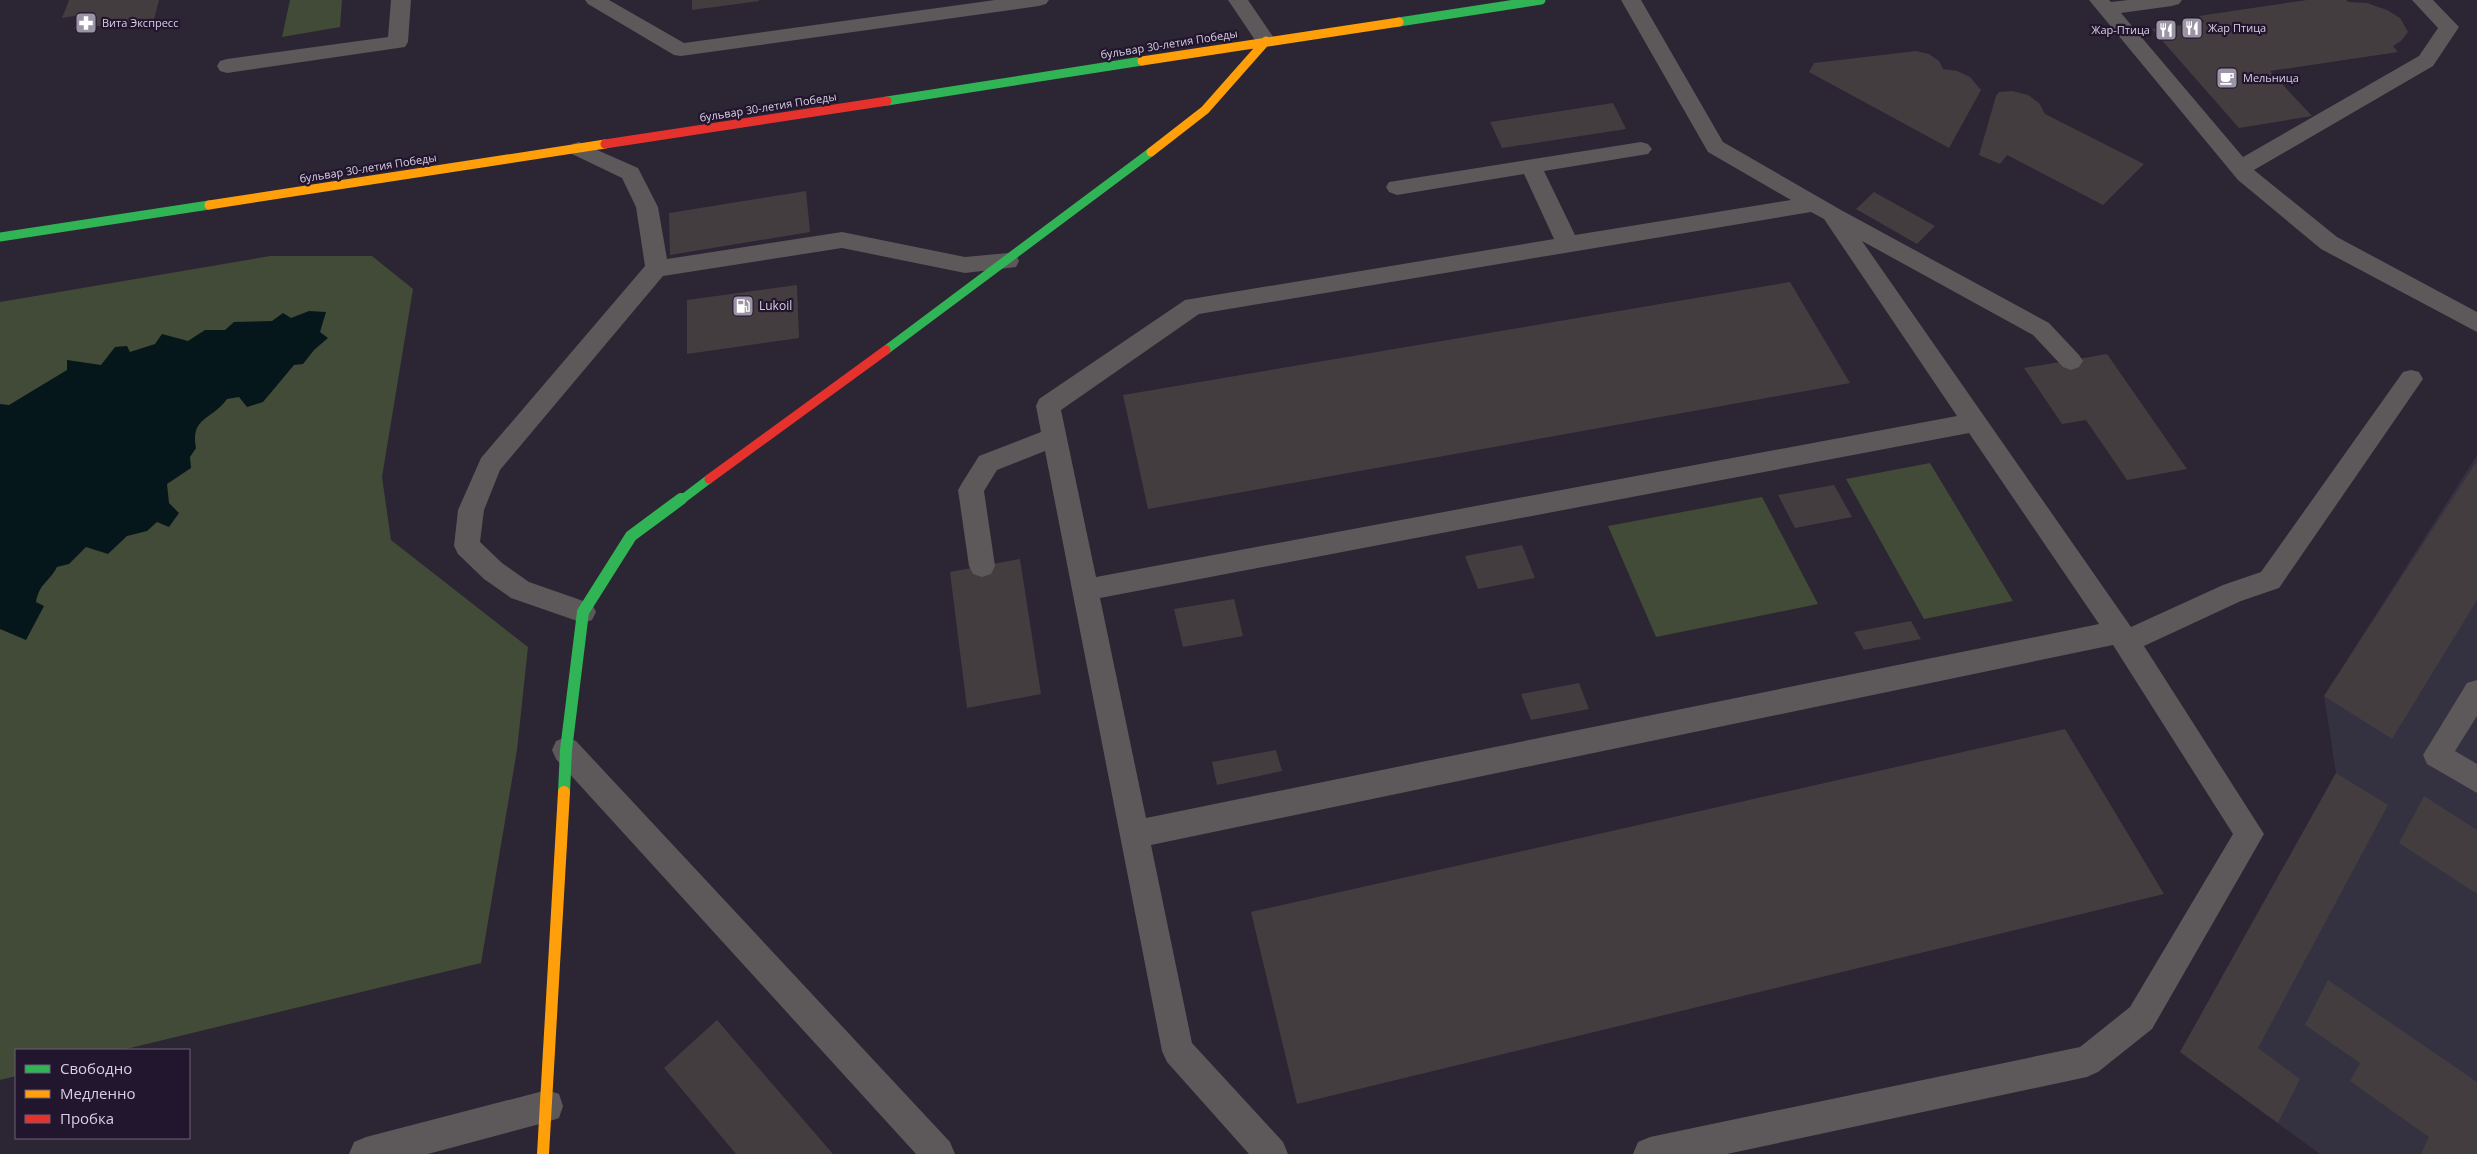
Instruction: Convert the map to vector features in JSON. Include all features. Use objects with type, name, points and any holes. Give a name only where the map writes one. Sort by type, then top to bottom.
[{"type":"main road","name":"бульвар 30-летия Победы","points":[[0,237],[1541,0]]},
{"type":"main road","points":[[543,1154],[566,750],[582,612],[631,536],[1008,261],[1205,110],[1266,41]]},
{"type":"lane","points":[[227,66],[398,42],[401,0]]},
{"type":"lane","points":[[595,0],[681,50],[1039,0]]},
{"type":"lane","points":[[1238,0],[1266,41]]},
{"type":"lane","points":[[1631,0],[1715,147],[2041,329],[2071,361]]},
{"type":"lane","points":[[2103,4],[2172,0]]},
{"type":"lane","points":[[2240,168],[2426,61],[2448,27],[2422,0]]},
{"type":"lane","points":[[2103,4],[2240,168],[2329,242],[2477,323]]},
{"type":"lane","points":[[579,149],[630,173],[646,207],[657,268]]},
{"type":"lane","points":[[1397,187],[1641,149]]},
{"type":"lane","points":[[1531,166],[1568,244]]},
{"type":"lane","points":[[1271,1154],[1178,1051],[1048,406],[1192,306],[1568,244],[1823,209]]},
{"type":"lane","points":[[1650,1154],[2087,1061],[2141,1018],[2249,834],[2123,637],[1975,422],[1823,209]]},
{"type":"lane","points":[[582,612],[520,590],[493,571],[467,546],[471,510],[490,465],[657,268],[678,268],[842,240],[965,265],[1008,261]]},
{"type":"lane","points":[[1135,834],[2123,637],[2232,593],[2270,580],[2411,379]]},
{"type":"lane","points":[[1085,590],[1975,422]]},
{"type":"lane","points":[[982,566],[970,490],[988,463],[1054,437]]},
{"type":"lane","points":[[2477,692],[2437,755],[2477,780]]},
{"type":"lane","points":[[566,750],[938,1154]]},
{"type":"lane","points":[[366,1154],[547,1106]]},
{"type":"shaded area","points":[[309,311],[326,312],[320,332],[328,338],[314,350],[303,364],[294,365],[263,402],[247,407],[239,397],[227,399],[199,424],[195,438],[196,448],[190,457],[191,468],[167,484],[169,503],[179,513],[169,527],[157,522],[147,531],[127,536],[108,554],[86,547],[69,564],[57,567],[40,590],[36,602],[44,606],[26,640],[0,629],[0,404],[9,405],[67,370],[67,360],[101,365],[115,347],[127,346],[130,352],[155,344],[162,334],[188,341],[205,330],[225,330],[234,322],[272,321],[283,313],[291,318]]},
{"type":"shaded area","points":[[2477,455],[2477,1154],[2320,1154],[2180,1052],[2336,773],[2324,696]]},
{"type":"green space","points":[[290,0],[342,0],[340,27],[282,37]]},
{"type":"green space","points":[[270,256],[372,256],[413,289],[382,477],[391,540],[528,647],[517,750],[481,963],[126,1049],[15,1049],[15,1076],[0,1080],[0,302]]},
{"type":"green space","points":[[1930,463],[2013,601],[1924,619],[1846,479]]},
{"type":"green space","points":[[1762,497],[1818,604],[1656,637],[1608,526]]},
{"type":"building","points":[[69,0],[159,0],[154,19],[74,29],[80,15],[62,18]]},
{"type":"building","points":[[692,0],[759,0],[759,1],[692,10]]},
{"type":"building","points":[[2307,0],[2346,0],[2349,2],[2367,3],[2387,10],[2400,18],[2408,32],[2401,41],[2393,46],[2398,52],[2270,71],[2312,116],[2239,128],[2152,29],[2205,22],[2199,16]]},
{"type":"building","points":[[1916,51],[1929,54],[1939,61],[1943,69],[1957,71],[1970,77],[1981,90],[1949,148],[1809,72],[1814,63]]},
{"type":"building","points":[[2012,91],[2028,95],[2039,103],[2045,114],[2144,164],[2103,205],[2007,155],[2000,164],[1979,155],[1996,96],[1999,92]]},
{"type":"building","points":[[1613,103],[1626,129],[1502,148],[1490,122]]},
{"type":"building","points":[[806,191],[810,232],[670,255],[669,213]]},
{"type":"building","points":[[1874,192],[1935,226],[1917,244],[1856,209]]},
{"type":"building","points":[[1790,282],[1850,383],[1148,509],[1123,395]]},
{"type":"building","points":[[797,285],[799,338],[687,354],[687,300]]},
{"type":"building","points":[[2107,354],[2187,469],[2127,480],[2086,420],[2062,424],[2024,368]]},
{"type":"building","points":[[2477,461],[2477,600],[2392,739],[2324,696]]},
{"type":"building","points":[[1834,485],[1852,517],[1795,528],[1778,495]]},
{"type":"building","points":[[1522,545],[1535,578],[1478,589],[1465,556]]},
{"type":"building","points":[[1020,559],[1041,694],[967,708],[950,572]]},
{"type":"building","points":[[1234,599],[1243,636],[1183,647],[1174,609]]},
{"type":"building","points":[[1911,621],[1921,639],[1864,650],[1854,632]]},
{"type":"building","points":[[1579,683],[1589,709],[1531,720],[1521,694]]},
{"type":"building","points":[[2065,729],[2164,894],[1297,1104],[1251,912]]},
{"type":"building","points":[[1276,750],[1282,771],[1217,785],[1212,762]]},
{"type":"building","points":[[2336,773],[2388,805],[2258,1048],[2300,1079],[2278,1123],[2180,1052]]},
{"type":"building","points":[[2424,796],[2477,830],[2477,894],[2399,843]]},
{"type":"building","points":[[2328,980],[2477,1082],[2477,1154],[2421,1154],[2429,1137],[2350,1081],[2360,1063],[2305,1025]]},
{"type":"building","points":[[717,1020],[833,1154],[736,1154],[664,1068]]},
{"type":"traffic: fast","points":[[1399,22],[1541,0]]},
{"type":"traffic: fast","points":[[887,101],[1142,61]]},
{"type":"traffic: fast","points":[[886,350],[1008,261],[1151,152]]},
{"type":"traffic: fast","points":[[0,237],[209,205]]},
{"type":"traffic: fast","points":[[564,792],[566,750],[583,612],[631,536],[709,479]]},
{"type":"traffic: slow","points":[[1142,61],[1399,22]]},
{"type":"traffic: slow","points":[[1151,152],[1205,110],[1266,41]]},
{"type":"traffic: slow","points":[[209,205],[605,144]]},
{"type":"traffic: slow","points":[[543,1154],[564,792]]},
{"type":"traffic: jam","points":[[605,144],[887,101]]},
{"type":"traffic: jam","points":[[709,479],[886,350]]},
{"type":"place","name":"Вита Экспресс","points":[[86,23]]},
{"type":"place","name":"Жар Птица","points":[[2192,28]]},
{"type":"place","name":"Жар-Птица","points":[[2166,30]]},
{"type":"place","name":"Мельница","points":[[2227,78]]},
{"type":"place","name":"Lukoil","points":[[743,306]]}]
